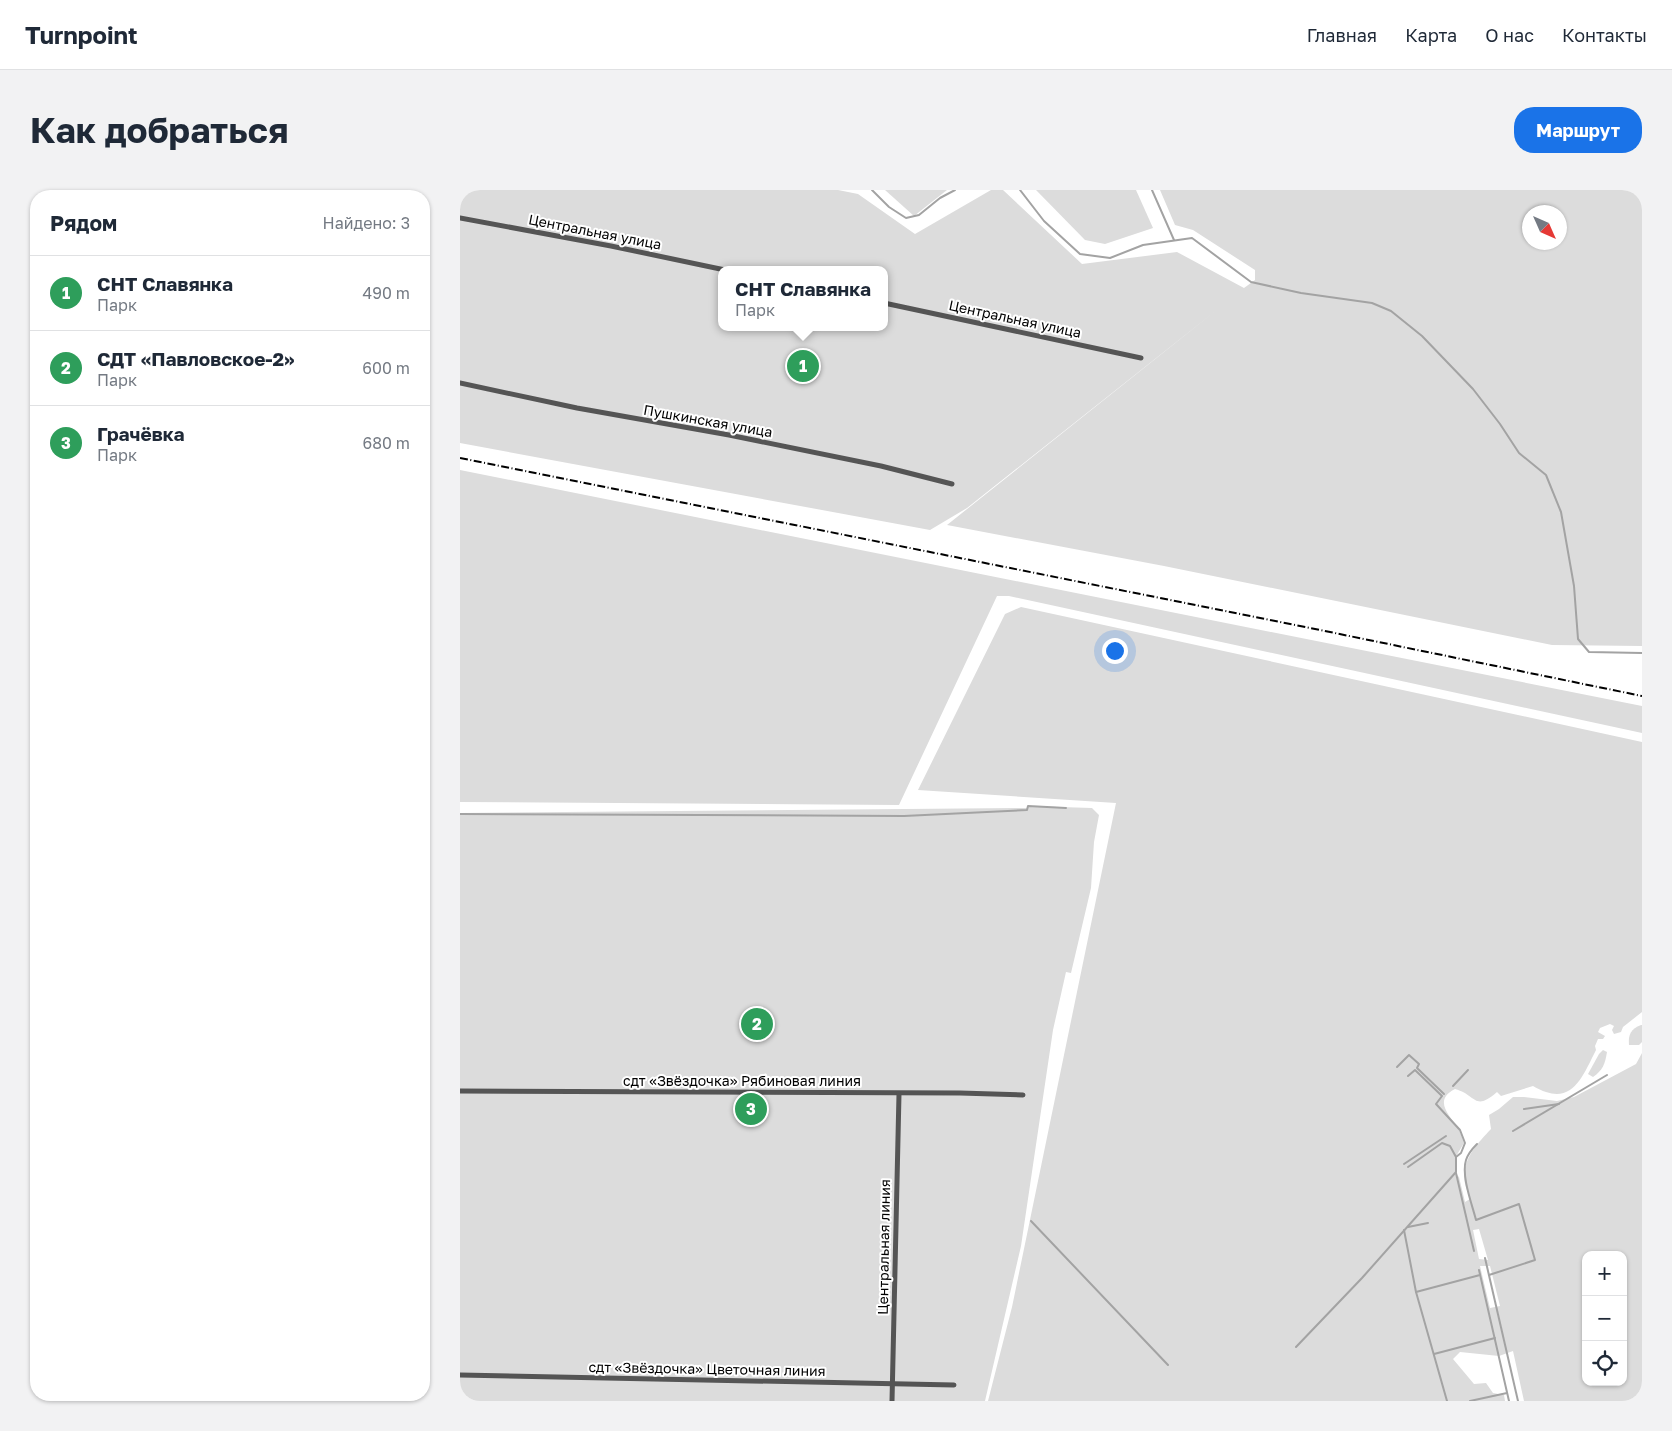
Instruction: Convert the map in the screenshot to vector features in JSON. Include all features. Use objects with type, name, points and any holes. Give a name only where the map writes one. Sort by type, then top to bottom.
[{"type":"street","name":"Центральная улица","points":[[460,218],[611,246],[718,269]]},
{"type":"street","name":"Центральная улица","points":[[888,304],[1141,358]]},
{"type":"street","name":"Пушкинская улица","points":[[460,383],[577,408],[729,435],[881,466],[952,484]]},
{"type":"street","name":"сдт «Звёздочка» Рябиновая линия","points":[[460,1091],[960,1093],[1023,1095]]},
{"type":"street","name":"Центральная линия","points":[[892,1401],[899,1094]]},
{"type":"street","name":"сдт «Звёздочка» Цветочная линия","points":[[460,1376],[954,1385]]},
{"type":"shaded area","points":[[460,190],[838,190],[858,194],[915,234],[991,190],[1003,190],[1082,264],[1177,252],[1244,288],[1255,280],[1255,270],[1193,230],[1175,225],[1160,190],[1642,190],[1642,646],[1552,645],[1164,566],[947,525],[1223,305],[967,508],[930,530],[460,443]]},
{"type":"shaded area","points":[[885,190],[947,190],[914,216]]},
{"type":"shaded area","points":[[1036,190],[1136,190],[1153,228],[1105,244],[1085,240]]},
{"type":"shaded area","points":[[460,470],[1642,706],[1642,733],[1009,596],[997,596],[899,805],[460,802]]},
{"type":"shaded area","points":[[1021,607],[1642,742],[1642,1012],[1623,1027],[1621,1032],[1614,1034],[1612,1030],[1614,1026],[1610,1024],[1600,1028],[1598,1032],[1605,1036],[1603,1039],[1598,1039],[1595,1046],[1596,1050],[1585,1071],[1573,1088],[1566,1092],[1557,1094],[1546,1092],[1533,1086],[1501,1096],[1497,1092],[1484,1101],[1479,1101],[1455,1089],[1448,1093],[1444,1103],[1447,1113],[1458,1128],[1464,1143],[1455,1158],[1456,1174],[1459,1177],[1465,1202],[1470,1199],[1464,1176],[1465,1169],[1473,1150],[1491,1129],[1489,1115],[1513,1097],[1557,1101],[1574,1097],[1636,1064],[1642,1053],[1642,1401],[1524,1401],[1513,1351],[1499,1356],[1460,1352],[1453,1359],[1474,1384],[1486,1383],[1493,1393],[1504,1395],[1505,1401],[988,1401],[1012,1307],[1116,803],[918,790],[1005,614]],"holes":[[[1479,1229],[1488,1260],[1479,1259],[1473,1230]],[[1480,1266],[1490,1266],[1500,1306],[1490,1308]]]},
{"type":"shaded area","points":[[1028,806],[1092,808],[1099,815],[1094,842],[1091,888],[1071,973],[1066,972],[1053,1030],[1021,1246],[985,1401],[460,1401],[460,813],[1027,808]]},
{"type":"shaded area","points":[[1641,1025],[1642,1042],[1639,1045],[1629,1045],[1631,1032]]},
{"type":"shaded area","points":[[1603,1050],[1607,1052],[1604,1063],[1599,1072],[1593,1077],[1588,1074]]},
{"type":"waterway","points":[[872,190],[889,207],[906,218],[919,215],[940,198],[955,190]]},
{"type":"waterway","points":[[1020,190],[1044,221],[1080,254],[1110,258],[1143,245],[1192,238],[1251,282],[1301,293],[1372,303],[1391,311],[1422,336],[1473,389],[1519,453],[1546,475],[1561,512],[1574,586],[1578,639],[1589,652],[1642,653]]},
{"type":"waterway","points":[[1152,190],[1174,240]]},
{"type":"waterway","points":[[460,814],[904,816],[1027,810],[1028,806],[1066,808]]},
{"type":"waterway","points":[[1397,1067],[1409,1055],[1419,1064],[1417,1068],[1444,1094]]},
{"type":"waterway","points":[[1296,1347],[1362,1278],[1456,1172],[1456,1157],[1461,1153],[1465,1143],[1460,1130],[1436,1104],[1442,1096],[1415,1070],[1408,1076]]},
{"type":"waterway","points":[[1453,1086],[1468,1070]]},
{"type":"waterway","points":[[1513,1131],[1607,1075]]},
{"type":"waterway","points":[[1524,1109],[1559,1104]]},
{"type":"waterway","points":[[1404,1164],[1446,1136]]},
{"type":"waterway","points":[[1408,1167],[1442,1143],[1450,1146],[1456,1157]]},
{"type":"waterway","points":[[1477,1144],[1468,1156],[1465,1167],[1468,1190],[1476,1220],[1519,1204],[1535,1260],[1489,1275]]},
{"type":"waterway","points":[[1456,1173],[1474,1251]]},
{"type":"waterway","points":[[1031,1221],[1168,1365]]},
{"type":"waterway","points":[[1408,1227],[1428,1223]]},
{"type":"waterway","points":[[1404,1230],[1416,1292],[1447,1401]]},
{"type":"waterway","points":[[1485,1258],[1518,1401]]},
{"type":"waterway","points":[[1479,1270],[1509,1401]]},
{"type":"waterway","points":[[1416,1292],[1480,1275]]},
{"type":"waterway","points":[[1434,1354],[1495,1338]]},
{"type":"waterway","points":[[1470,1401],[1507,1393]]},
{"type":"railway","points":[[460,458],[1642,696]]},
{"type":"place","name":"СНТ Славянка","points":[[803,366]]},
{"type":"place","name":"СДТ «Павловское-2»","points":[[757,1024]]},
{"type":"place","name":"Грачёвка","points":[[751,1109]]}]
